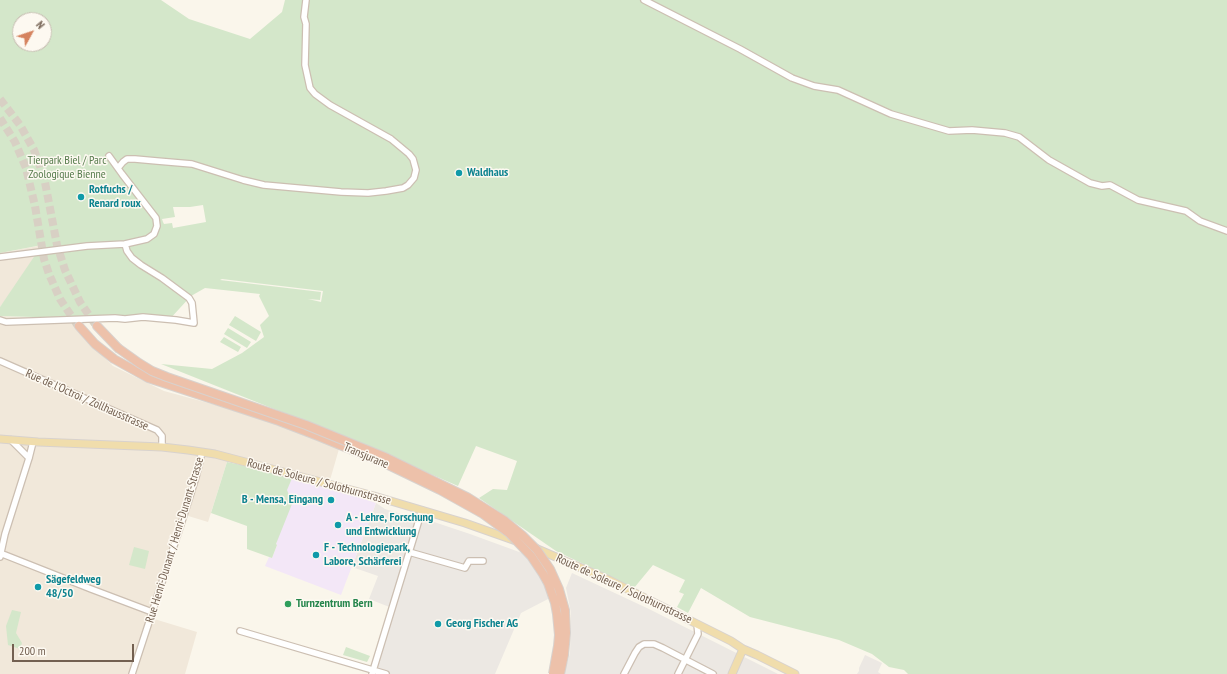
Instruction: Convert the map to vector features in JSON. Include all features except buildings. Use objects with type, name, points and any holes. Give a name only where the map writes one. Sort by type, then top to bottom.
[{"type":"highway","name":"Transjurane","points":[[79,326],[101,349],[125,366],[148,378],[279,421],[324,438],[384,463],[458,500],[492,520],[516,540],[531,556],[543,574],[552,593],[557,614],[558,635],[557,657],[553,674]]},
{"type":"highway","name":"Transjurane","points":[[97,326],[118,348],[146,367],[167,377],[299,422],[387,458],[467,497],[505,521],[537,550],[550,569],[559,589],[565,610],[566,633],[564,655],[560,674]]},
{"type":"main road","name":"Route de Soleure / Solothurnstrasse","points":[[0,438],[33,442],[162,447],[202,452],[291,473],[470,524],[596,574],[795,674]]},
{"type":"main road","points":[[732,674],[743,649]]},
{"type":"street","points":[[118,168],[127,159],[157,160],[192,164],[264,185],[342,192],[386,191],[403,188],[408,185],[414,178],[416,170],[413,159],[409,154],[391,139],[330,105],[315,94],[310,88],[304,52],[306,30],[304,16],[306,0]]},
{"type":"street","points":[[644,0],[740,49],[792,78],[814,86],[838,90],[891,114],[949,131],[972,130],[1005,133],[1019,137],[1049,160],[1090,183],[1102,186],[1110,185],[1138,200],[1186,211],[1200,220],[1227,231]]},
{"type":"street","points":[[0,257],[87,246],[125,244],[151,237],[157,230],[157,221],[109,156]]},
{"type":"street","points":[[0,320],[6,322],[143,317],[194,323],[192,303],[189,298],[134,259],[126,251],[125,244]]},
{"type":"street","name":"Rue de l'Octroi / Zollhausstrasse","points":[[0,361],[157,430],[162,436],[162,447]]},
{"type":"street","points":[[11,440],[30,458]]},
{"type":"street","points":[[33,442],[30,458],[0,554],[152,612]]},
{"type":"street","name":"Rue Henri-Dunant / Henri-Dunant-Strasse","points":[[132,674],[196,477],[202,452]]},
{"type":"street","points":[[373,672],[422,510]]},
{"type":"street","points":[[409,552],[465,568],[469,561],[483,561]]},
{"type":"street","points":[[678,674],[698,634],[697,624]]},
{"type":"street","points":[[240,631],[373,672],[386,674]]},
{"type":"street","points":[[624,674],[635,652],[644,644],[654,644],[713,674]]},
{"type":"shaded area","points":[[43,245],[5,301],[0,307],[0,253]]},
{"type":"shaded area","points":[[0,316],[67,319],[113,366],[164,391],[249,414],[339,449],[330,480],[227,462],[208,522],[185,515],[151,618],[197,632],[185,674],[0,674]]},
{"type":"shaded area","points":[[293,476],[376,503],[341,595],[265,566],[269,557],[272,558],[277,545],[276,544],[289,495],[286,490]]},
{"type":"shaded area","points":[[376,503],[385,509],[424,521],[425,519],[522,553],[538,570],[550,598],[521,613],[495,674],[382,674],[373,670],[392,608],[369,599],[378,576],[352,567]]},
{"type":"shaded area","points":[[572,573],[649,609],[778,674],[564,674],[570,653],[571,613],[566,588]]},
{"type":"shaded area","points":[[865,655],[882,663],[878,672],[881,674],[857,674]]},
{"type":"green space","name":"Tierpark Biel / Parc Zoologique Bienne","points":[[0,0],[161,0],[189,19],[250,39],[282,12],[285,0],[1227,0],[1227,674],[908,674],[904,670],[889,667],[872,654],[839,640],[750,617],[701,588],[688,613],[677,607],[684,594],[679,592],[685,580],[653,565],[634,588],[556,551],[479,498],[493,489],[507,490],[517,461],[476,446],[458,486],[357,442],[161,364],[212,369],[242,353],[264,337],[260,325],[269,316],[259,296],[260,294],[205,288],[191,296],[168,321],[0,316],[0,307],[42,245],[0,253]],"holes":[[[203,205],[206,222],[173,228],[172,223],[164,224],[162,219],[175,217],[173,207]],[[222,279],[323,291],[321,302],[308,299],[320,300],[321,292],[220,280]]]},
{"type":"green space","points":[[235,316],[261,332],[256,341],[229,325]]},
{"type":"green space","points":[[228,328],[251,342],[247,348],[224,334]]},
{"type":"green space","points":[[224,337],[241,347],[238,352],[220,342]]},
{"type":"green space","points":[[227,462],[293,476],[287,490],[289,495],[294,499],[272,558],[247,549],[247,526],[211,513]]},
{"type":"green space","points":[[134,547],[149,551],[145,569],[129,565]]},
{"type":"green space","points":[[12,610],[21,612],[16,633],[22,643],[20,649],[8,645],[6,626]]},
{"type":"green space","points":[[346,647],[370,656],[367,662],[343,655]]},
{"type":"tunnel","points":[[0,99],[20,125],[34,150],[44,177],[57,245],[65,270],[80,302],[95,324]]},
{"type":"tunnel","points":[[0,118],[15,142],[26,168],[35,206],[44,259],[49,274],[60,299],[78,326]]},
{"type":"place","name":"Waldhaus","points":[[459,173]]},
{"type":"place","name":"Rotfuchs / Renard roux","points":[[81,197]]},
{"type":"place","name":"B - Mensa, Eingang","points":[[331,500]]},
{"type":"place","name":"A - Lehre, Forschung und Entwicklung","points":[[338,525]]},
{"type":"place","name":"F - Technologiepark, Labore, Schärferei","points":[[316,555]]},
{"type":"place","name":"Sägefeldweg 48/50","points":[[38,587]]},
{"type":"place","name":"Turnzentrum Bern","points":[[288,604]]},
{"type":"place","name":"Georg Fischer AG","points":[[438,624]]}]
